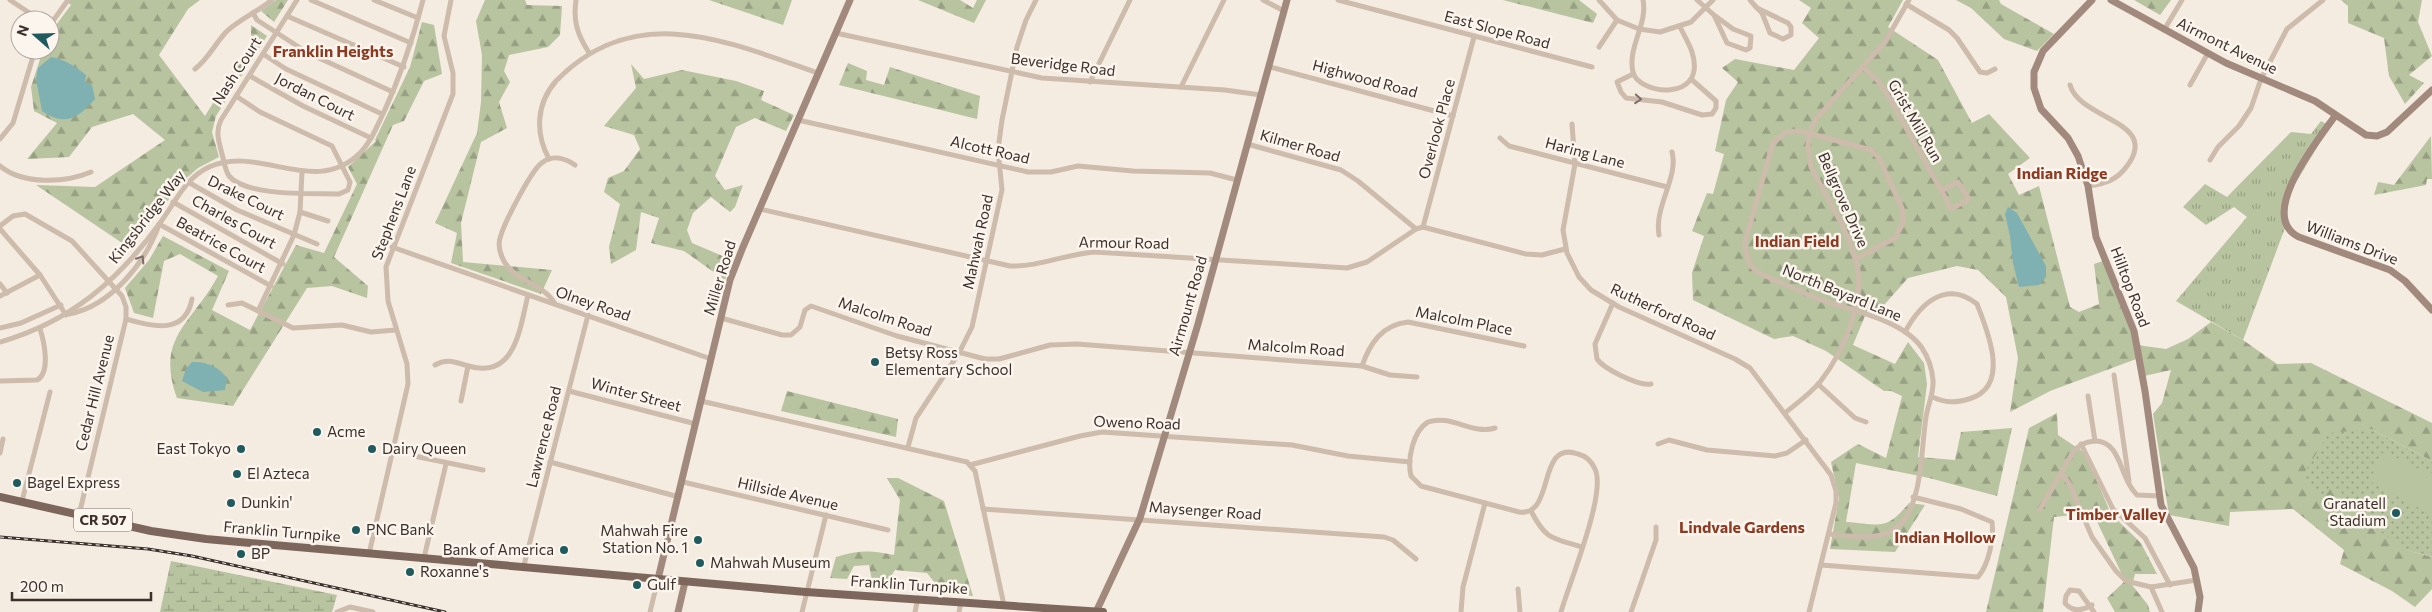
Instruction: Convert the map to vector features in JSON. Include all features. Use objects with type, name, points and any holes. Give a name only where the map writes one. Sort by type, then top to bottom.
[{"type":"main road","name":"Franklin Turnpike","points":[[0,497],[174,535],[369,554],[524,565],[685,582],[1103,612]]},
{"type":"street","points":[[10,0],[25,10]]},
{"type":"street","points":[[60,11],[68,0]]},
{"type":"street","points":[[195,69],[203,63],[225,34],[237,23],[272,0]]},
{"type":"street","name":"Nash Court","points":[[224,162],[218,136],[218,126],[297,0]]},
{"type":"street","points":[[311,0],[412,43]]},
{"type":"street","points":[[374,0],[418,18]]},
{"type":"street","name":"Kingsbridge Way","points":[[66,314],[110,282],[126,267],[188,182],[208,167],[224,162],[245,160],[302,172],[323,172],[342,164],[360,152],[371,138],[404,67],[423,0]]},
{"type":"street","name":"Stephens Lane","points":[[369,554],[408,384],[406,364],[385,288],[386,267],[453,94],[453,73],[444,36],[451,0]]},
{"type":"street","points":[[576,0],[576,25],[580,39],[588,50]]},
{"type":"street","name":"Miller Road","points":[[658,579],[721,318],[736,264],[850,0]]},
{"type":"street","name":"Mahwah Road","points":[[908,447],[916,418],[959,353],[972,327],[1002,190],[998,140],[1024,26],[1036,0]]},
{"type":"street","points":[[1090,82],[1130,0]]},
{"type":"street","points":[[1181,87],[1224,0]]},
{"type":"street","points":[[1264,0],[1284,11]]},
{"type":"street","name":"Airmount Road","points":[[1096,612],[1140,518],[1216,260],[1287,0]]},
{"type":"street","name":"East Slope Road","points":[[1338,0],[1592,67]]},
{"type":"street","points":[[1599,0],[1617,20],[1639,29],[1660,32],[1692,22],[1713,0]]},
{"type":"street","points":[[1643,0],[1644,13],[1633,55],[1633,74],[1639,82],[1666,90],[1682,88],[1691,79],[1693,58],[1680,27]]},
{"type":"street","points":[[1697,0],[1732,29],[1751,36],[1750,48],[1746,50],[1730,46],[1714,15]]},
{"type":"street","points":[[1750,0],[1757,8],[1770,33],[1783,39],[1791,35],[1791,26],[1788,23],[1757,8]]},
{"type":"street","name":"Hilltop Road","points":[[2092,0],[2043,51],[2036,64],[2033,80],[2038,102],[2074,146],[2088,186],[2096,237],[2134,331],[2150,418],[2160,496],[2164,513],[2191,562],[2197,580],[2198,612]]},
{"type":"street","name":"Airmont Avenue","points":[[2111,0],[2208,53],[2262,79],[2315,101],[2361,133],[2377,136],[2387,132],[2401,121],[2432,90]]},
{"type":"street","points":[[2164,30],[2182,0]]},
{"type":"street","points":[[2210,160],[2218,148],[2245,118],[2287,29],[2298,18],[2315,8],[2323,0]]},
{"type":"street","points":[[1908,2],[1958,38],[1980,72],[1987,73],[1995,70]]},
{"type":"street","name":"Bellgrove Drive","points":[[1785,413],[1818,384],[1831,366],[1855,311],[1860,282],[1856,258],[1811,167],[1808,153],[1810,132],[1819,114],[1885,42],[1908,2]]},
{"type":"street","points":[[253,13],[257,20],[308,53],[393,92]]},
{"type":"street","points":[[287,16],[404,67]]},
{"type":"street","points":[[1599,47],[1617,20]]},
{"type":"street","points":[[549,159],[540,135],[539,119],[543,105],[553,85],[588,50],[612,39],[679,29],[710,36],[818,73]]},
{"type":"street","name":"Beveridge Road","points":[[836,33],[918,50],[1012,73],[1090,82],[1181,87],[1261,95]]},
{"type":"street","name":"Overlook Place","points":[[1423,227],[1474,37]]},
{"type":"street","points":[[2190,85],[2208,53]]},
{"type":"street","points":[[263,54],[286,69],[382,114]]},
{"type":"street","points":[[0,139],[14,123],[33,60]]},
{"type":"street","name":"Highwood Road","points":[[1270,67],[1454,116]]},
{"type":"street","name":"Grist Mill Run","points":[[1863,67],[1878,81],[1887,94],[1951,209],[1969,199],[1958,182],[1941,191]]},
{"type":"street","points":[[1633,74],[1617,82],[1624,96],[1630,99],[1664,102],[1702,115],[1712,114],[1716,108],[1716,101],[1691,79]]},
{"type":"street","name":"Jordan Court","points":[[250,76],[303,106],[371,138]]},
{"type":"street","points":[[2070,85],[2078,99],[2095,112],[2128,129],[2136,143],[2133,158],[2119,176],[2108,182],[2088,186]]},
{"type":"street","points":[[1664,102],[1666,90]]},
{"type":"street","points":[[224,162],[230,177],[244,186],[258,190],[301,193],[345,193],[350,182],[332,146],[260,112],[236,96]]},
{"type":"street","name":"Williams Drive","points":[[2335,116],[2301,167],[2284,206],[2284,222],[2290,231],[2299,237],[2390,270],[2405,281],[2432,310]]},
{"type":"street","name":"Alcott Road","points":[[798,120],[950,154],[1000,168],[1040,173],[1078,166],[1133,171],[1210,174],[1238,180]]},
{"type":"street","name":"Rutherford Road","points":[[1572,124],[1575,164],[1564,222],[1565,249],[1574,270],[1585,284],[1613,303],[1741,363],[1757,375],[1785,413]]},
{"type":"street","name":"North Bayard Lane","points":[[1829,534],[1868,538],[1890,532],[1906,517],[1913,498],[1921,464],[1926,418],[1932,398],[1933,379],[1930,363],[1922,347],[1905,332],[1855,311],[1811,296],[1760,273],[1751,266],[1746,254],[1745,242],[1773,143],[1786,132],[1810,132],[1871,150],[1879,158],[1902,208],[1903,223],[1895,238],[1856,258]]},
{"type":"street","name":"Haring Lane","points":[[1500,138],[1509,146],[1667,187]]},
{"type":"street","name":"Kilmer Road","points":[[1247,144],[1341,170],[1358,181],[1416,229]]},
{"type":"street","points":[[1659,234],[1659,214],[1674,161],[1672,152]]},
{"type":"street","points":[[556,304],[547,292],[512,271],[503,260],[499,249],[502,230],[537,167],[549,159],[560,158],[575,165]]},
{"type":"street","points":[[0,166],[11,175],[26,179],[79,177],[91,172]]},
{"type":"street","points":[[258,311],[283,264],[294,236],[300,212],[302,172]]},
{"type":"street","name":"Drake Court","points":[[188,182],[238,210],[294,236],[317,244]]},
{"type":"street","name":"Charles Court","points":[[173,202],[283,264]]},
{"type":"street","name":"Armour Road","points":[[760,209],[986,261],[1018,266],[1075,253],[1095,252],[1347,268],[1367,262],[1416,229],[1423,227]]},
{"type":"street","points":[[300,212],[328,220]]},
{"type":"street","name":"Cedar Hill Avenue","points":[[0,227],[15,215],[30,215],[72,241],[116,289],[124,302],[126,319],[79,515]]},
{"type":"street","points":[[0,342],[40,329],[66,314],[94,304],[116,289],[136,267],[155,236],[159,224]]},
{"type":"street","name":"Beatrice Court","points":[[159,224],[271,286]]},
{"type":"street","points":[[0,227],[40,275],[66,314]]},
{"type":"street","points":[[1423,227],[1526,254],[1542,255],[1565,249]]},
{"type":"street","name":"Olney Road","points":[[392,248],[711,359]]},
{"type":"street","points":[[0,296],[40,275]]},
{"type":"street","points":[[0,284],[7,293]]},
{"type":"street","points":[[435,365],[448,360],[481,368],[493,366],[510,354],[516,342],[528,295]]},
{"type":"street","points":[[1905,332],[1922,308],[1942,295],[1961,295],[1977,304],[1990,348],[1994,370],[1992,381],[1986,391],[1976,397],[1948,403],[1932,398]]},
{"type":"street","points":[[126,319],[165,327],[183,318],[190,307],[192,299]]},
{"type":"street","points":[[228,305],[242,303],[293,328],[342,325],[372,332],[396,330]]},
{"type":"street","points":[[1613,303],[1596,344],[1597,358],[1608,369],[1643,384],[1651,384]]},
{"type":"street","points":[[0,328],[21,323],[61,305]]},
{"type":"street","name":"Malcolm Road","points":[[721,318],[786,336],[798,330],[805,310],[812,306],[882,331],[959,353],[992,360],[1042,347],[1077,344],[1362,366],[1390,375],[1418,377]]},
{"type":"street","name":"Lawrence Road","points":[[524,565],[588,315]]},
{"type":"street","name":"Malcolm Place","points":[[1362,366],[1369,349],[1382,332],[1394,325],[1408,322],[1524,346]]},
{"type":"street","points":[[0,381],[37,380],[42,377],[44,372],[44,343],[40,329]]},
{"type":"street","points":[[461,401],[468,366]]},
{"type":"street","points":[[2114,375],[2129,484]]},
{"type":"street","points":[[1818,384],[1855,418],[1866,422]]},
{"type":"street","name":"Winter Street","points":[[569,391],[696,424]]},
{"type":"street","points":[[22,501],[50,392]]},
{"type":"street","points":[[2088,396],[2095,441]]},
{"type":"street","points":[[701,401],[963,460],[975,471],[1004,605]]},
{"type":"street","points":[[1785,413],[1827,468],[1836,492],[1836,503],[1809,612]]},
{"type":"street","points":[[1495,428],[1479,430],[1443,420],[1428,422],[1417,433],[1410,462],[1411,476],[1421,486],[1519,512],[1531,511],[1538,504],[1555,459],[1568,452],[1583,456],[1595,468],[1599,488],[1560,612]]},
{"type":"street","name":"Oweno Road","points":[[970,465],[1092,433],[1305,446],[1348,456],[1410,462]]},
{"type":"street","points":[[0,453],[3,439]]},
{"type":"street","points":[[1658,444],[1669,440],[1707,450],[1775,456],[1787,453],[1806,440]]},
{"type":"street","points":[[2040,509],[2073,452],[2081,444],[2095,441],[2110,446],[2114,451],[2129,484],[2137,495],[2160,496]]},
{"type":"street","points":[[2081,444],[2114,509],[2145,538],[2170,585]]},
{"type":"street","points":[[2114,451],[2124,448]]},
{"type":"street","points":[[414,456],[483,470]]},
{"type":"street","points":[[550,462],[679,497]]},
{"type":"street","points":[[424,558],[446,464]]},
{"type":"street","points":[[2061,473],[2070,483],[2092,537],[2116,571],[2126,581],[2151,587],[2197,580]]},
{"type":"street","name":"Hillside Avenue","points":[[682,482],[888,530]]},
{"type":"street","points":[[1821,565],[1978,577],[1985,568],[1988,557],[1992,522],[1962,509],[1913,498]]},
{"type":"street","points":[[1461,612],[1463,587],[1485,503]]},
{"type":"street","name":"Maysenger Road","points":[[983,509],[1140,518],[1384,537],[1393,540],[1416,560]]},
{"type":"street","points":[[1531,511],[1540,528],[1547,536],[1582,547]]},
{"type":"street","points":[[802,612],[826,515]]},
{"type":"street","points":[[1631,612],[1656,540],[1656,527]]},
{"type":"street","points":[[650,612],[658,579]]},
{"type":"street","points":[[678,612],[685,582]]},
{"type":"street","points":[[2151,587],[2162,612]]},
{"type":"street","points":[[1518,589],[1520,612]]},
{"type":"street","points":[[2092,606],[2078,610],[2069,608],[2065,603],[2066,596],[2070,590],[2079,591],[2092,606],[2094,612]]},
{"type":"street","points":[[915,612],[918,598]]},
{"type":"street","points":[[959,612],[961,602]]},
{"type":"street","points":[[337,612],[350,607],[373,612]]},
{"type":"green space","points":[[65,0],[200,0],[188,9],[159,55],[205,116],[251,42],[251,25],[267,36],[216,116],[212,132],[219,157],[198,168],[182,182],[131,249],[36,185],[95,187],[165,140],[133,114],[92,127],[69,157],[27,159],[57,123],[34,111],[31,87],[40,60],[60,60],[60,20],[71,5]]},
{"type":"green space","points":[[276,0],[288,0],[274,22],[261,11]]},
{"type":"green space","points":[[485,0],[525,0],[527,5],[562,6],[560,35],[548,47],[509,55],[504,71],[510,82],[499,102],[507,128],[481,142],[461,223],[463,262],[552,270],[541,294],[451,263],[457,233],[435,223],[477,133],[481,102],[482,55],[476,21]]},
{"type":"green space","points":[[709,0],[792,0],[783,25]]},
{"type":"green space","points":[[918,0],[960,0],[973,8],[977,0],[986,0],[974,23]]},
{"type":"green space","points":[[1503,0],[1579,0],[1597,14],[1593,23]]},
{"type":"green space","points":[[1799,0],[1903,0],[1888,27],[1938,60],[1972,123],[1989,114],[2030,158],[2008,174],[2019,195],[2039,186],[2070,307],[2079,312],[2099,304],[2094,264],[2106,260],[2137,345],[2166,349],[2188,339],[2211,322],[2243,340],[2277,364],[2311,363],[2432,423],[2432,461],[2371,429],[2333,484],[2349,508],[2410,551],[2432,557],[2432,589],[2415,607],[2392,591],[2340,564],[2344,550],[2293,509],[2230,512],[2229,526],[2169,515],[2153,414],[2162,403],[2171,370],[2144,376],[2139,358],[2050,391],[2010,412],[2018,358],[2006,297],[1978,270],[1957,266],[1908,278],[1876,314],[1867,311],[1853,345],[1895,364],[1908,342],[1924,363],[1927,384],[1918,457],[1955,460],[1961,432],[2012,428],[1997,496],[1929,478],[1856,463],[1846,522],[1882,524],[1894,518],[1909,503],[1925,505],[1895,552],[1830,549],[1839,498],[1831,462],[1858,444],[1886,458],[1902,396],[1891,391],[1884,391],[1826,351],[1793,336],[1774,339],[1693,300],[1692,273],[1704,236],[1692,231],[1707,193],[1713,194],[1724,154],[1715,151],[1726,100],[1738,82],[1722,68],[1735,59],[1794,70],[1819,38],[1802,23],[1811,8]]},
{"type":"green space","points":[[1956,0],[1999,0],[2001,4],[2054,34],[2037,51],[2004,39],[1971,8]]},
{"type":"green space","points":[[2134,0],[2171,0],[2160,15]]},
{"type":"green space","points":[[2341,0],[2422,0],[2418,22],[2432,56],[2409,75],[2424,83],[2405,104],[2389,76],[2384,38],[2348,23],[2348,6]]},
{"type":"green space","points":[[422,22],[434,25],[442,74],[424,81],[404,121],[393,125],[334,257],[368,286],[367,298],[332,286],[307,288],[233,406],[177,398],[171,377],[170,360],[173,345],[218,276],[180,254],[164,261],[153,318],[134,313],[125,288],[149,260],[163,236],[229,271],[212,310],[250,330],[296,245],[324,253],[357,184],[348,167],[376,141],[410,67]]},
{"type":"green space","points":[[848,63],[867,71],[866,80],[884,85],[890,67],[980,96],[977,119],[839,85]]},
{"type":"green space","points":[[631,64],[644,79],[682,70],[736,81],[764,91],[761,100],[794,115],[786,131],[755,118],[736,127],[715,176],[725,190],[743,185],[735,207],[730,212],[711,197],[693,213],[687,230],[692,243],[732,260],[725,280],[684,251],[651,243],[659,218],[641,212],[636,250],[611,264],[609,247],[620,204],[604,192],[608,178],[624,171],[640,149],[634,135],[604,126],[636,88]]},
{"type":"green space","points":[[2321,121],[2330,126],[2284,202],[2285,228],[2243,340],[2176,301],[2247,217],[2234,207],[2206,225],[2183,207],[2205,184],[2227,197],[2291,132],[2311,134]]},
{"type":"green space","points":[[2431,136],[2432,179],[2427,179],[2426,185],[2374,195],[2378,182],[2394,185]]},
{"type":"green space","points":[[787,391],[898,419],[896,437],[781,411]]},
{"type":"green space","points":[[2057,413],[2058,435],[2085,453],[2111,514],[2141,543],[2157,574],[2135,574],[2132,585],[2148,605],[2150,612],[2115,612],[2107,598],[2125,581],[2093,513],[2054,517],[2043,612],[1986,612],[2029,428]]},
{"type":"green space","points":[[2371,429],[2432,461],[2432,557],[2410,551],[2397,544],[2349,508],[2333,485],[2324,497],[2301,478],[2329,433]]},
{"type":"green space","points":[[2384,451],[2432,476],[2432,515],[2369,481]]},
{"type":"green space","points":[[887,478],[898,478],[944,501],[973,596],[943,593],[927,573],[895,570],[884,587],[873,586],[869,565],[854,566],[847,579],[830,578],[836,557],[865,552],[894,555],[900,500]]},
{"type":"green space","points":[[171,561],[337,595],[332,612],[160,612]]},
{"type":"water","points":[[47,60],[65,61],[86,75],[85,82],[92,85],[95,99],[83,111],[71,118],[58,119],[50,116],[42,111],[36,79],[38,68]]},
{"type":"water","points":[[2008,207],[2017,213],[2046,266],[2046,277],[2039,285],[2019,287],[2005,214]]},
{"type":"water","points":[[192,362],[207,364],[220,371],[227,378],[225,390],[203,392],[182,381],[186,369]]},
{"type":"railway","points":[[0,537],[148,549],[192,556],[445,612]]},
{"type":"place","name":"Betsy Ross Elementary School","points":[[875,362]]},
{"type":"place","name":"Acme","points":[[317,432]]},
{"type":"place","name":"East Tokyo","points":[[241,449]]},
{"type":"place","name":"Dairy Queen","points":[[372,449]]},
{"type":"place","name":"El Azteca","points":[[237,474]]},
{"type":"place","name":"Bagel Express","points":[[17,483]]},
{"type":"place","name":"Dunkin'","points":[[231,503]]},
{"type":"place","name":"Granatell Stadium","points":[[2396,513]]},
{"type":"place","name":"PNC Bank","points":[[356,530]]},
{"type":"place","name":"Mahwah Fire Station No. 1","points":[[698,540]]},
{"type":"place","name":"Bank of America","points":[[564,550]]},
{"type":"place","name":"BP","points":[[241,554]]},
{"type":"place","name":"Mahwah Museum","points":[[700,563]]},
{"type":"place","name":"Roxanne's","points":[[410,572]]},
{"type":"place","name":"Gulf","points":[[637,585]]},
{"type":"district","name":"Franklin Heights","points":[[333,51]]},
{"type":"district","name":"Indian Ridge","points":[[2062,173]]},
{"type":"district","name":"Indian Field","points":[[1797,241]]},
{"type":"district","name":"Timber Valley","points":[[2116,514]]},
{"type":"district","name":"Lindvale Gardens","points":[[1742,527]]},
{"type":"district","name":"Indian Hollow","points":[[1945,537]]}]
